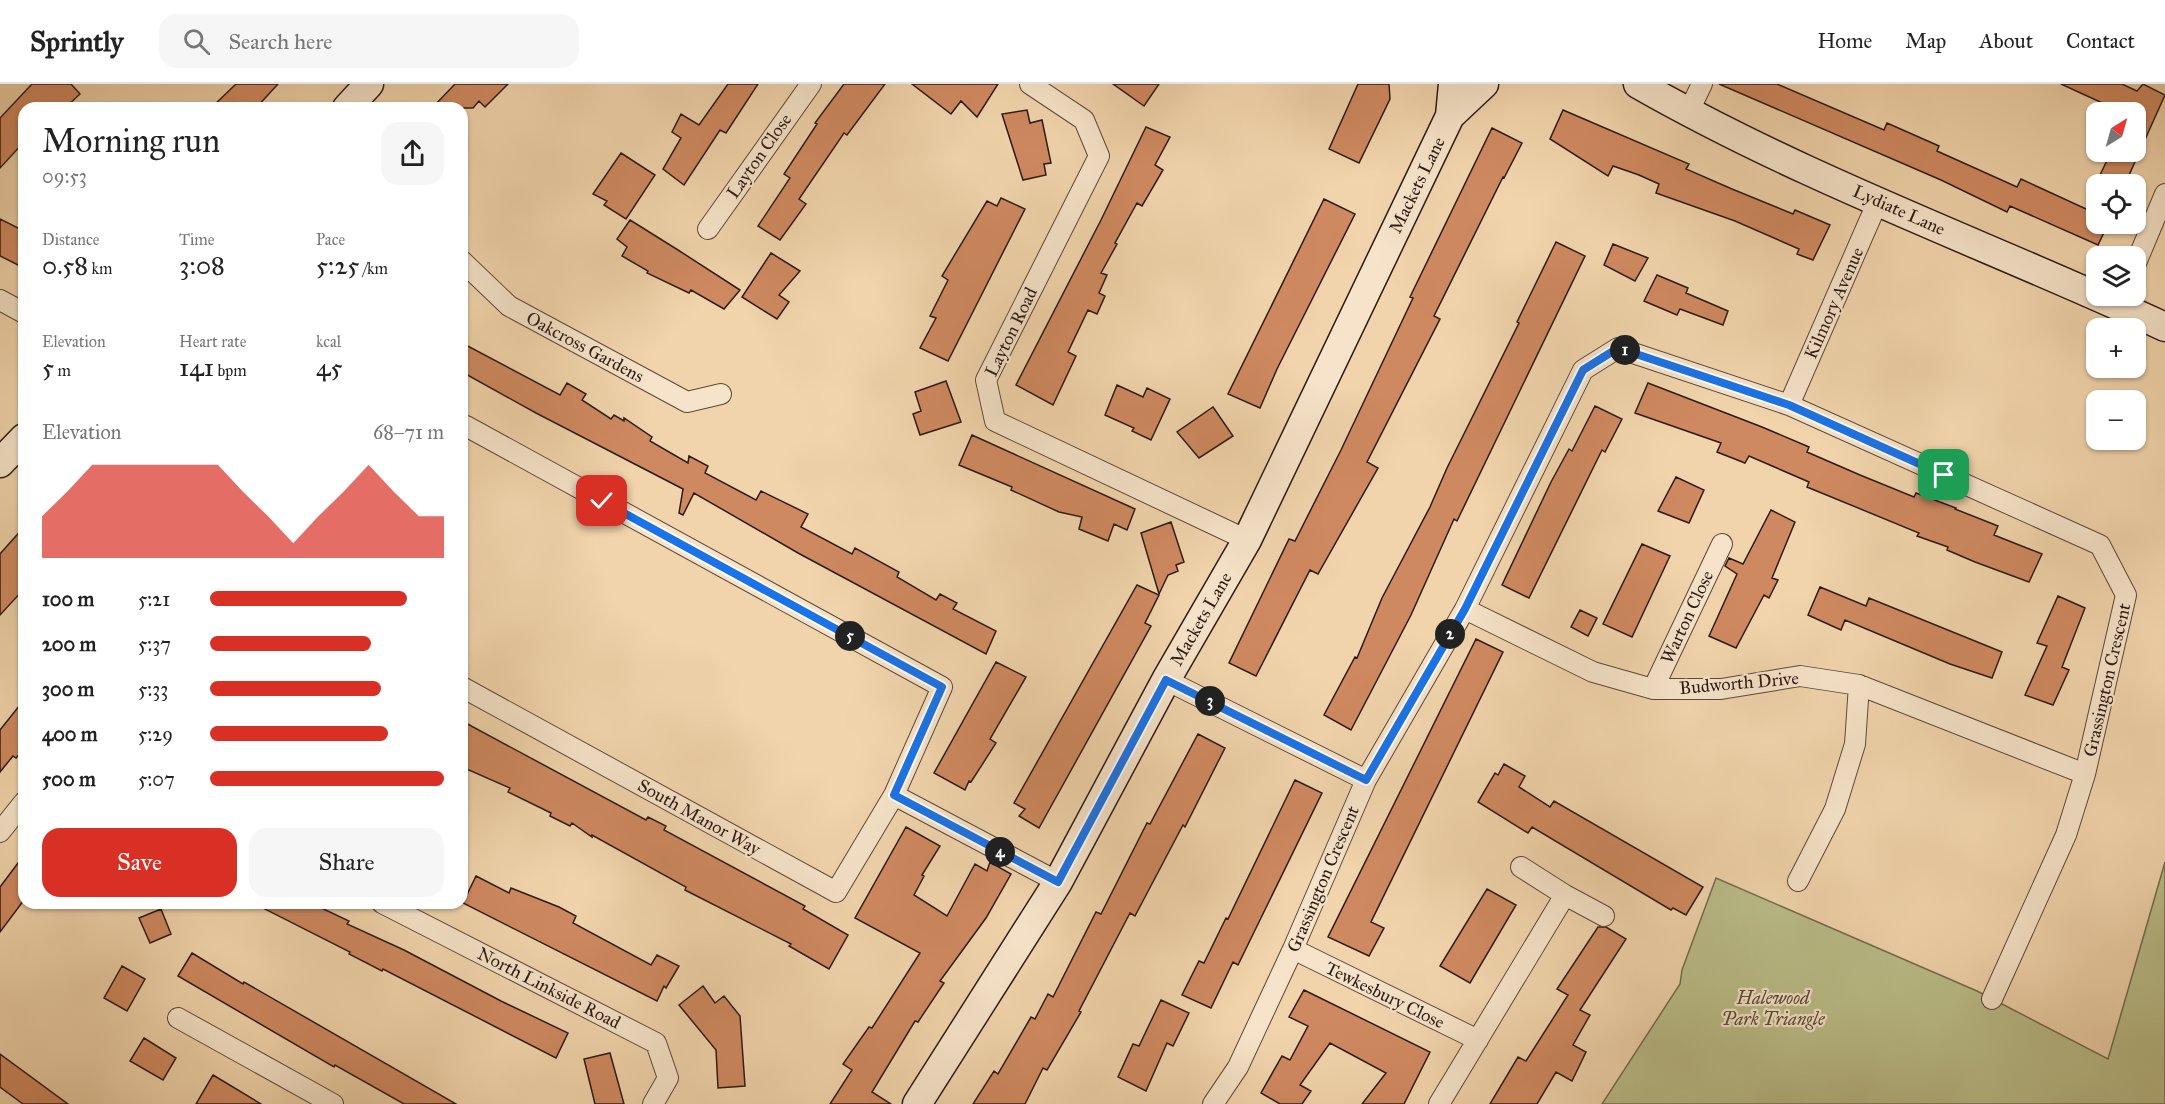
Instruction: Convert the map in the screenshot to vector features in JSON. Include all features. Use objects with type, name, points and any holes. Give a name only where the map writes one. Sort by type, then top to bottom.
[{"type":"street","points":[[352,102],[369,84]]},
{"type":"street","name":"Layton Close","points":[[708,229],[811,84]]},
{"type":"street","name":"Layton Road","points":[[1030,84],[1084,120],[1099,156],[986,380],[995,421],[1246,540]]},
{"type":"street","name":"Mackets Lane","points":[[917,1104],[1058,882],[1166,680],[1246,540],[1450,116],[1454,84]]},
{"type":"street","name":"Mackets Lane","points":[[1450,116],[1484,84]]},
{"type":"street","name":"Lydiate Lane","points":[[1638,84],[1688,113],[1878,201],[2086,286]]},
{"type":"street","points":[[1688,113],[1702,84]]},
{"type":"street","points":[[2143,246],[2165,194]]},
{"type":"street","name":"Kilmory Avenue","points":[[1789,405],[1878,201]]},
{"type":"street","name":"Oakcross Gardens","points":[[468,267],[509,306],[687,402],[721,394]]},
{"type":"street","points":[[0,300],[18,310]]},
{"type":"street","name":"Lydiate Lane","points":[[2130,306],[2165,327]]},
{"type":"street","name":"Grassington Crescent","points":[[1213,1104],[1238,1067],[1293,949],[1366,780],[1465,609],[1583,370],[1618,348],[1789,405],[2100,545],[2126,596],[2085,774],[2066,835],[1992,999]]},
{"type":"street","points":[[468,427],[942,687],[894,795],[1058,882]]},
{"type":"street","points":[[0,463],[18,444]]},
{"type":"street","name":"Warton Close","points":[[1653,689],[1722,544]]},
{"type":"street","name":"Budworth Drive","points":[[1465,609],[1593,672],[1653,689],[1721,689],[1800,676],[1859,685],[2085,774]]},
{"type":"street","points":[[1166,680],[1366,780]]},
{"type":"street","points":[[1798,881],[1835,809],[1856,744],[1859,685]]},
{"type":"street","name":"South Manor Way","points":[[468,690],[837,892],[894,795]]},
{"type":"street","points":[[0,832],[18,810]]},
{"type":"street","points":[[1521,867],[1604,916]]},
{"type":"street","points":[[1439,1104],[1565,895]]},
{"type":"street","name":"North Linkside Road","points":[[394,909],[656,1043],[668,1078],[653,1104]]},
{"type":"street","name":"Tewkesbury Close","points":[[1293,949],[1478,1040]]},
{"type":"street","points":[[178,1018],[333,1104]]},
{"type":"green space","name":"Halewood Park Triangle","points":[[2165,862],[2165,1104],[1602,1104],[1680,984],[1682,970],[1716,878],[1977,991],[2108,1059]]},
{"type":"building","points":[[32,84],[71,84],[80,94],[71,102],[18,102],[18,148],[0,168],[0,118]]},
{"type":"building","points":[[236,84],[278,84],[262,102],[217,102]]},
{"type":"building","points":[[455,84],[508,84],[485,107],[479,101],[473,108],[468,108],[468,102],[438,102]]},
{"type":"building","points":[[728,84],[758,84],[726,133],[720,130],[684,185],[663,169],[681,138],[672,132],[681,114],[699,125]]},
{"type":"building","points":[[844,84],[885,84],[847,135],[844,133],[799,199],[806,204],[780,240],[758,226],[790,178],[784,174],[817,124],[815,123]]},
{"type":"building","points":[[912,84],[998,84],[977,117],[961,101],[951,114]]},
{"type":"building","points":[[1113,84],[1159,84],[1144,106]]},
{"type":"building","points":[[1358,84],[1389,84],[1390,99],[1359,163],[1329,149]]},
{"type":"building","points":[[1719,84],[1777,84],[1884,130],[1887,123],[1939,146],[1937,151],[2017,187],[2021,179],[2086,209],[2086,234],[2103,234],[2098,245],[2010,206],[2007,212],[1941,180]]},
{"type":"building","points":[[2061,84],[2122,84],[2137,91],[2143,84],[2165,95],[2146,137],[2146,102],[2100,102]]},
{"type":"building","points":[[1027,110],[1030,123],[1042,120],[1051,163],[1044,164],[1046,175],[1023,180],[1002,114]]},
{"type":"building","points":[[1563,110],[1689,164],[1686,169],[1732,189],[1793,214],[1795,210],[1830,225],[1813,260],[1797,254],[1799,249],[1735,221],[1656,193],[1659,184],[1639,175],[1613,166],[1608,176],[1550,139]]},
{"type":"building","points":[[1146,127],[1170,137],[1155,165],[1163,170],[1142,206],[1137,203],[1115,243],[1117,244],[1101,273],[1107,275],[1099,293],[1105,296],[1097,314],[1088,310],[1068,352],[1076,356],[1053,405],[1016,385]]},
{"type":"building","points":[[1492,128],[1522,143],[1434,316],[1440,319],[1367,462],[1378,468],[1318,574],[1310,570],[1256,676],[1229,663],[1289,539],[1295,541],[1341,450],[1413,298],[1410,297]]},
{"type":"building","points":[[621,153],[655,175],[626,219],[604,205],[607,201],[593,194]]},
{"type":"building","points":[[2106,162],[2135,162],[2129,174],[2100,174]]},
{"type":"building","points":[[1001,198],[1025,209],[948,361],[920,348],[936,318],[930,316],[948,280],[942,276],[987,201],[997,206]]},
{"type":"building","points":[[1324,199],[1355,214],[1277,369],[1260,408],[1228,394]]},
{"type":"building","points":[[0,219],[18,228],[18,265],[0,256]]},
{"type":"building","points":[[630,220],[740,290],[724,309],[691,290],[689,293],[647,273],[648,271],[622,256],[627,247],[617,239]]},
{"type":"building","points":[[1556,242],[1585,256],[1457,521],[1454,519],[1411,615],[1351,730],[1324,715],[1355,657],[1357,658],[1382,598],[1430,507]]},
{"type":"building","points":[[1613,244],[1648,258],[1635,281],[1604,265]]},
{"type":"building","points":[[771,253],[800,271],[779,295],[789,302],[777,319],[742,297]]},
{"type":"building","points":[[1657,275],[1688,288],[1686,293],[1728,311],[1723,325],[1680,309],[1677,315],[1644,301]]},
{"type":"building","points":[[468,346],[560,395],[567,383],[586,394],[582,400],[611,419],[614,415],[624,421],[624,418],[652,437],[650,441],[688,463],[689,456],[708,466],[705,473],[756,500],[761,491],[808,514],[801,527],[852,554],[855,548],[899,572],[897,577],[936,600],[940,594],[957,603],[953,609],[996,631],[986,654],[798,553],[694,493],[683,515],[679,513],[683,489],[468,375]]},
{"type":"building","points":[[946,381],[961,422],[920,435],[913,414],[921,411],[915,392]]},
{"type":"building","points":[[1648,383],[1809,447],[1807,452],[1860,475],[1914,497],[1916,493],[1998,526],[1994,535],[2042,554],[2029,582],[1975,562],[1947,550],[1948,547],[1917,536],[1919,533],[1807,487],[1809,482],[1749,456],[1745,463],[1717,452],[1721,443],[1635,413]]},
{"type":"building","points":[[1117,385],[1143,397],[1147,388],[1170,399],[1151,440],[1132,431],[1134,428],[1105,415]]},
{"type":"building","points":[[1595,406],[1622,419],[1605,452],[1602,450],[1529,598],[1502,585],[1551,482],[1569,449],[1572,451]]},
{"type":"building","points":[[1213,407],[1233,436],[1199,458],[1177,432]]},
{"type":"building","points":[[972,435],[1135,509],[1127,530],[1114,524],[1108,541],[1079,529],[1082,517],[1059,512],[1011,490],[1012,487],[959,465]]},
{"type":"building","points":[[1676,477],[1704,490],[1689,523],[1658,511]]},
{"type":"building","points":[[1771,510],[1795,522],[1772,578],[1778,580],[1769,598],[1764,595],[1736,648],[1709,636],[1737,574],[1725,566],[1729,558],[1743,564]]},
{"type":"building","points":[[1171,522],[1184,562],[1176,565],[1178,571],[1168,575],[1159,594],[1141,533]]},
{"type":"building","points":[[18,534],[18,596],[0,615],[0,554]]},
{"type":"building","points":[[1642,544],[1670,556],[1632,637],[1603,624]]},
{"type":"building","points":[[1137,585],[1159,595],[1145,623],[1151,626],[1039,828],[1019,816],[1025,809],[1014,803]]},
{"type":"building","points":[[1820,587],[1866,606],[1869,598],[2002,652],[1992,678],[1950,664],[1845,620],[1841,630],[1808,615]]},
{"type":"building","points":[[2058,596],[2085,608],[2062,667],[2069,670],[2053,705],[2025,695],[2047,646],[2037,643]]},
{"type":"building","points":[[1580,610],[1597,618],[1588,636],[1571,627]]},
{"type":"building","points":[[1476,639],[1503,652],[1371,922],[1384,928],[1369,956],[1328,937]]},
{"type":"building","points":[[996,662],[1026,677],[990,739],[996,743],[965,790],[934,773]]},
{"type":"building","points":[[18,708],[18,756],[16,758],[13,756],[0,772],[0,730]]},
{"type":"building","points":[[468,724],[646,820],[648,817],[666,826],[664,830],[805,906],[803,909],[848,935],[829,969],[789,946],[791,944],[685,890],[686,887],[592,835],[592,837],[572,823],[570,826],[550,816],[551,813],[508,792],[510,788],[468,770]]},
{"type":"building","points":[[1198,734],[1225,748],[1185,827],[1183,825],[1135,916],[1130,913],[1079,1011],[1081,1012],[1047,1070],[1043,1068],[1025,1104],[973,1104],[994,1071],[998,1074],[1031,1017],[1035,1019],[1048,994],[1053,997],[1096,912],[1101,914],[1147,823],[1150,824]]},
{"type":"building","points":[[1504,764],[1525,776],[1519,787],[1550,807],[1554,801],[1703,887],[1686,915],[1673,908],[1671,910],[1532,827],[1528,833],[1478,802],[1495,773],[1498,775]]},
{"type":"building","points":[[1295,780],[1322,793],[1238,965],[1233,962],[1211,1008],[1182,995],[1199,961],[1204,963],[1226,918],[1228,919]]},
{"type":"building","points":[[906,827],[940,846],[922,875],[924,876],[914,895],[947,916],[975,864],[987,871],[990,862],[1011,874],[986,918],[940,981],[944,983],[918,1022],[915,1021],[872,1092],[891,1104],[830,1104],[852,1070],[843,1064],[869,1027],[872,1028],[920,953],[855,918]]},
{"type":"building","points":[[18,863],[18,908],[0,932],[0,887]]},
{"type":"building","points":[[476,876],[509,893],[511,888],[576,916],[573,923],[651,965],[657,955],[679,966],[666,988],[664,986],[657,1001],[468,906],[468,893]]},
{"type":"building","points":[[1487,889],[1516,905],[1470,983],[1440,966]]},
{"type":"building","points":[[161,909],[171,934],[150,943],[139,918]]},
{"type":"building","points":[[265,909],[324,909],[349,921],[347,924],[404,950],[568,1033],[556,1058],[383,969],[382,971],[349,954],[350,952]]},
{"type":"building","points":[[1598,927],[1606,927],[1626,939],[1580,1010],[1590,1015],[1573,1045],[1586,1052],[1572,1081],[1556,1072],[1537,1104],[1490,1104],[1518,1057],[1526,1061],[1568,995],[1557,989]]},
{"type":"building","points":[[192,953],[456,1104],[404,1104],[335,1065],[334,1067],[178,976]]},
{"type":"building","points":[[122,966],[145,979],[127,1011],[104,998]]},
{"type":"building","points":[[703,986],[715,1003],[724,996],[740,1016],[745,1086],[718,1088],[716,1050],[679,1005]]},
{"type":"building","points":[[1304,990],[1430,1052],[1404,1104],[1362,1104],[1386,1073],[1330,1043],[1300,1085],[1311,1091],[1302,1104],[1280,1104],[1261,1093],[1282,1056],[1290,1060],[1308,1026],[1289,1017]]},
{"type":"building","points":[[1161,1000],[1189,1013],[1173,1046],[1167,1043],[1146,1091],[1118,1077],[1133,1044],[1139,1046]]},
{"type":"building","points":[[144,1038],[176,1058],[163,1080],[130,1061]]},
{"type":"building","points":[[610,1053],[624,1104],[595,1104],[584,1059]]},
{"type":"building","points":[[0,1054],[68,1104],[23,1104],[0,1087]]},
{"type":"building","points":[[213,1075],[261,1104],[196,1104]]},
{"type":"route","points":[[602,501],[942,687],[894,795],[1058,882],[1166,680],[1366,780],[1465,609],[1583,370],[1618,348],[1789,405],[1944,475]]}]
